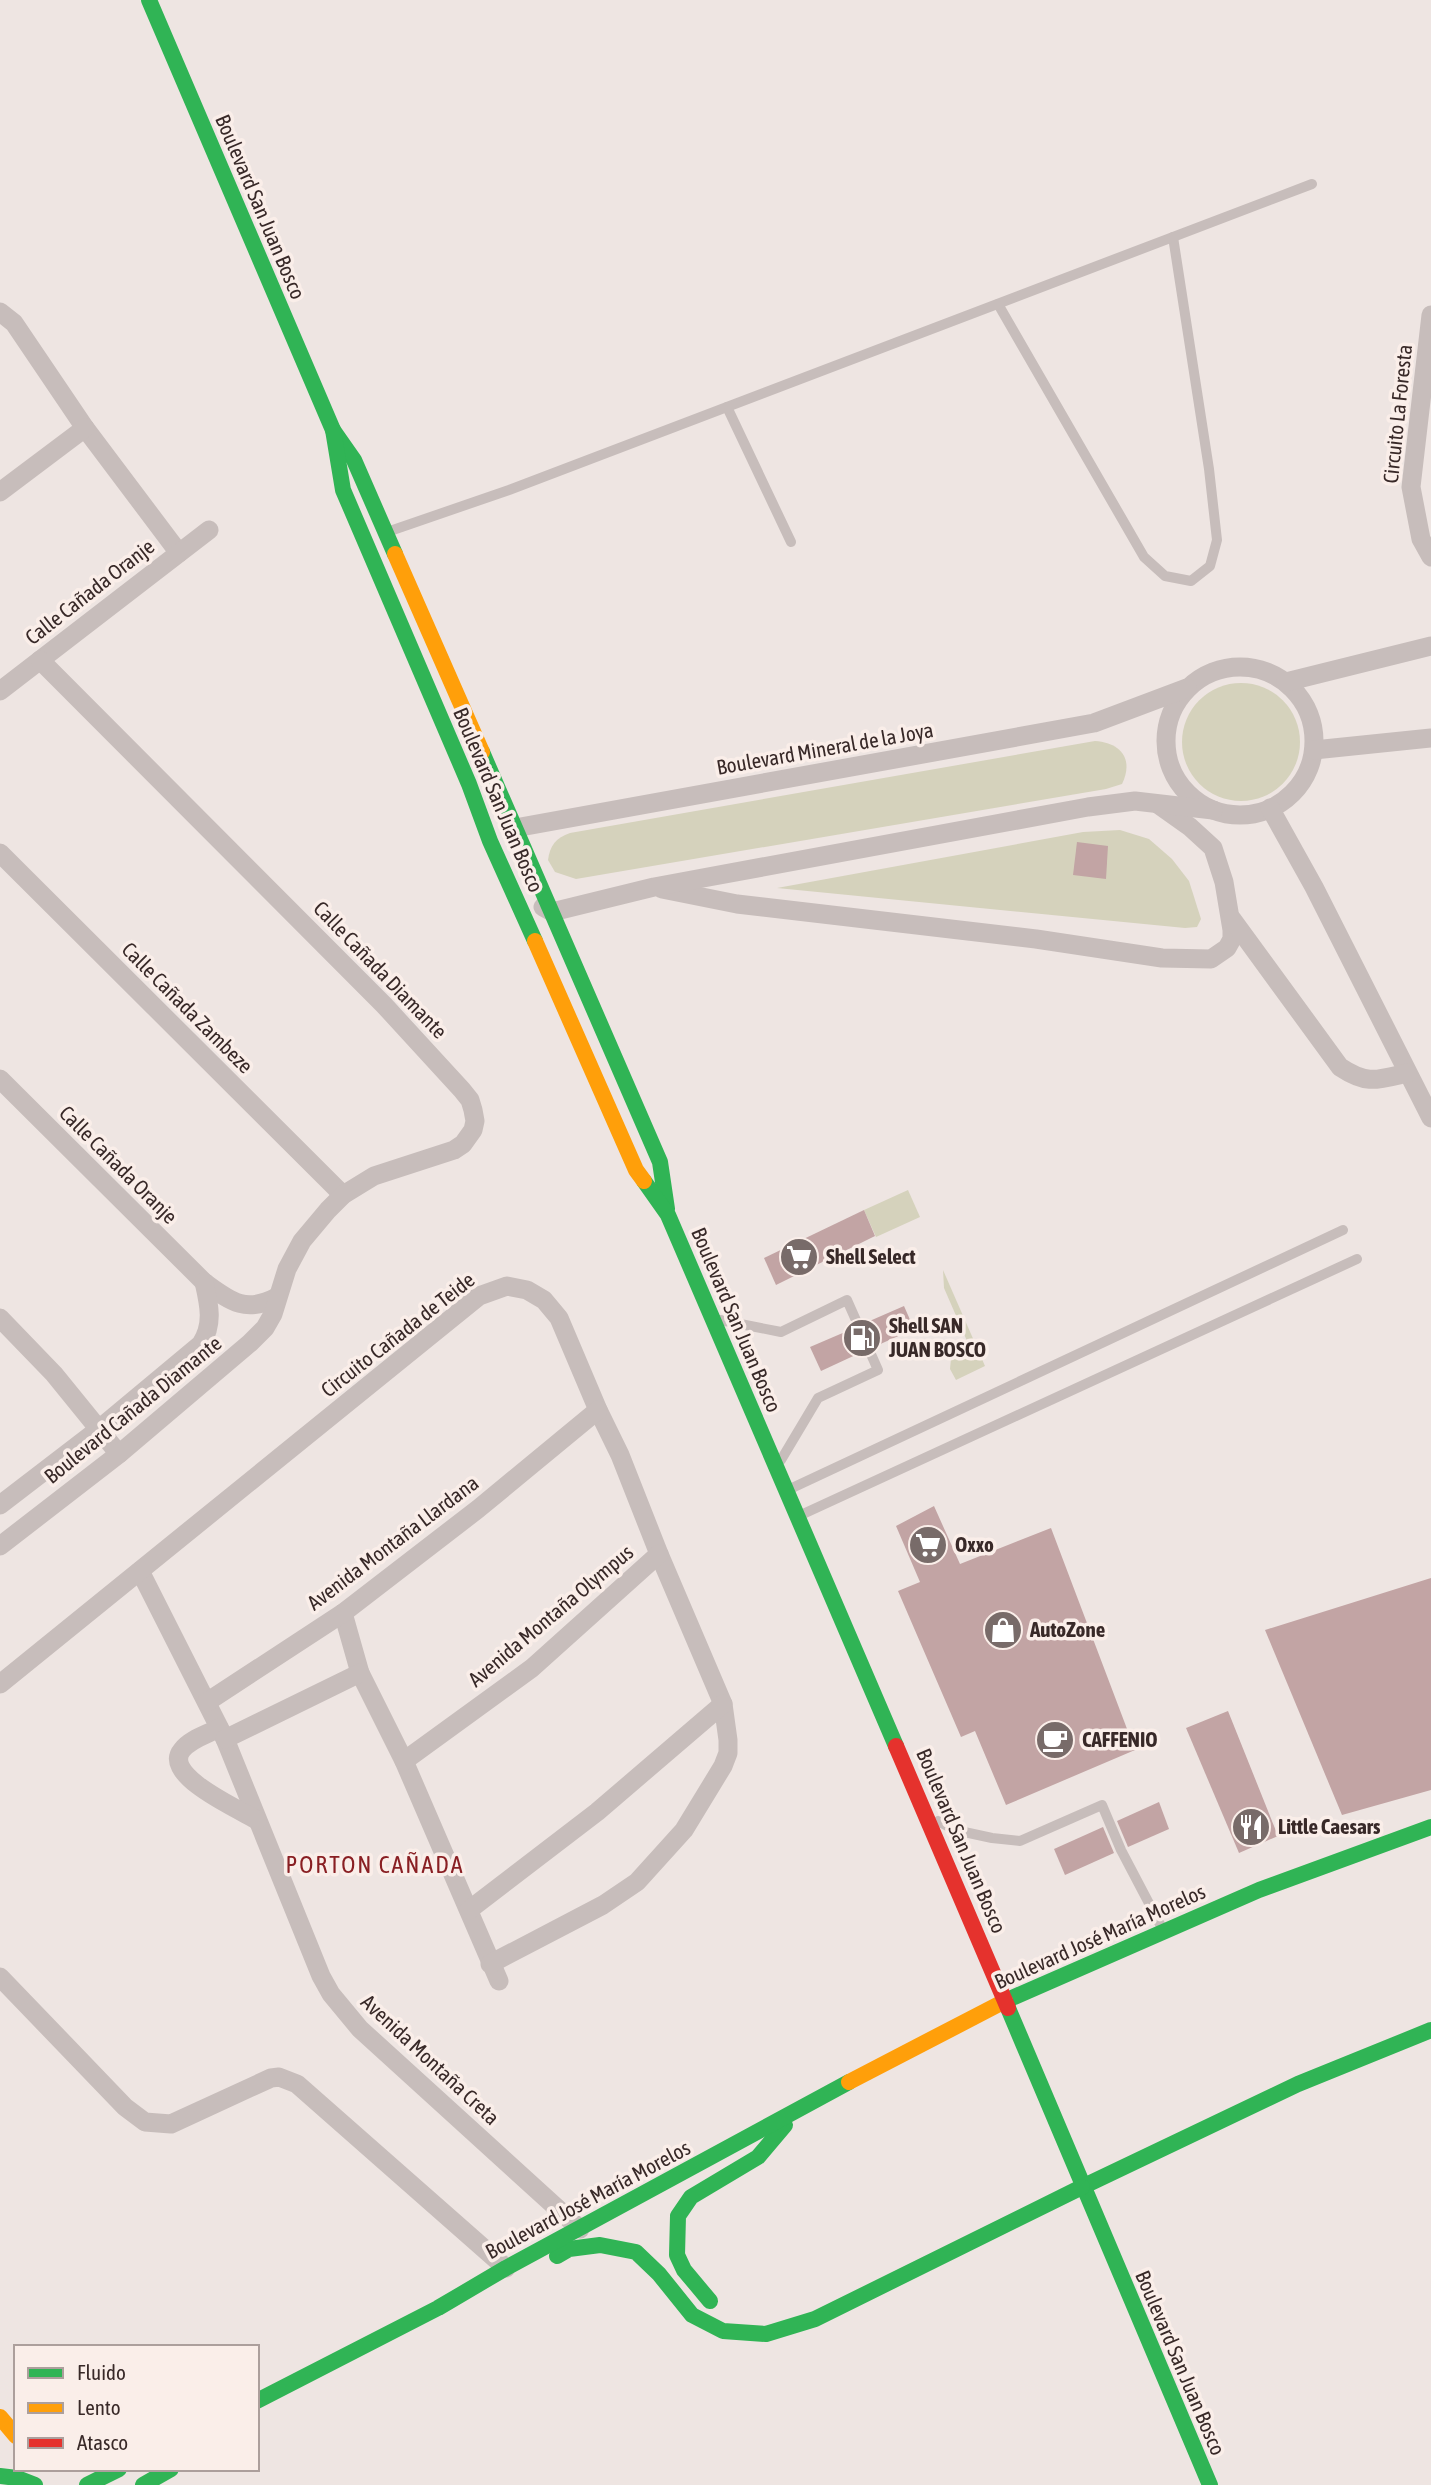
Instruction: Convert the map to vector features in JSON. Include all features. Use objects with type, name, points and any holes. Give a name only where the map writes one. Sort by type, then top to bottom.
[{"type":"main road","name":"Boulevard San Juan Bosco","points":[[149,0],[333,430],[354,460],[660,1162],[668,1215]]},
{"type":"main road","name":"Boulevard San Juan Bosco","points":[[333,430],[343,490],[469,784],[490,841],[636,1170],[668,1215],[778,1466],[1210,2485]]},
{"type":"main road","name":"Boulevard José María Morelos","points":[[259,2400],[438,2308],[506,2268],[797,2110],[1005,2001],[1259,1890],[1431,1827]]},
{"type":"main road","name":"Boulevard José María Morelos","points":[[438,2308],[489,2291],[569,2249],[600,2245],[636,2252],[659,2274],[692,2315],[723,2331],[766,2334],[815,2319],[1264,2098],[1431,2030]]},
{"type":"main road","name":"Boulevard José María Morelos","points":[[797,2110],[758,2157],[691,2197],[678,2216],[677,2255],[684,2270],[718,2311],[735,2319],[765,2325],[815,2319]]},
{"type":"main road","points":[[259,2418],[295,2395],[322,2370]]},
{"type":"main road","points":[[0,2417],[14,2434]]},
{"type":"main road","points":[[87,2485],[115,2471]]},
{"type":"main road","points":[[143,2485],[167,2471]]},
{"type":"main road","points":[[0,2476],[17,2478],[35,2485]]},
{"type":"street","points":[[0,312],[14,323],[85,428],[179,552]]},
{"type":"street","name":"Circuito La Foresta","points":[[1431,315],[1428,375],[1411,487],[1421,539],[1431,557]]},
{"type":"street","points":[[0,492],[85,428]]},
{"type":"street","name":"Calle Cañada Oranje","points":[[0,691],[209,530]]},
{"type":"street","points":[[1286,682],[1431,646]]},
{"type":"street","name":"Calle Cañada Diamante","points":[[40,660],[281,900],[470,1100],[475,1121],[470,1136],[463,1144],[454,1150],[387,1170],[343,1195],[302,1241],[287,1269],[277,1297]]},
{"type":"street","points":[[1246,667],[1267,671],[1286,682],[1303,701],[1313,724],[1314,750],[1307,774],[1292,794],[1270,808],[1252,814],[1231,816],[1194,799],[1179,784],[1170,766],[1165,745],[1167,724],[1174,704],[1187,688],[1205,675],[1225,668],[1246,667]]},
{"type":"street","name":"Boulevard Mineral de la Joya","points":[[515,828],[1094,723],[1187,688]]},
{"type":"street","points":[[1314,750],[1431,738]]},
{"type":"street","points":[[490,841],[532,901],[552,912],[654,887],[1088,807],[1135,801],[1213,810]]},
{"type":"street","points":[[654,887],[737,904],[900,922],[1172,959],[1211,959],[1227,948],[1232,939],[1232,919],[1213,848],[1190,827],[1157,804]]},
{"type":"street","points":[[1270,808],[1314,887],[1431,1118]]},
{"type":"street","points":[[515,828],[517,878],[526,919]]},
{"type":"street","name":"Calle Cañada Zambeze","points":[[0,853],[343,1195]]},
{"type":"street","points":[[1232,919],[1340,1067],[1356,1078],[1374,1081],[1407,1073]]},
{"type":"street","name":"Calle Cañada Oranje","points":[[0,1079],[204,1282],[239,1305],[264,1304],[277,1297]]},
{"type":"street","name":"Boulevard Cañada Diamante","points":[[0,1505],[99,1429],[201,1344],[207,1334],[209,1318],[204,1282]]},
{"type":"street","name":"Circuito Cañada de Teide","points":[[0,1684],[479,1296],[507,1286],[527,1290],[544,1300],[559,1318],[620,1455],[659,1555],[723,1704],[728,1724],[728,1753],[714,1783],[684,1830],[627,1891],[494,1973],[404,1761],[360,1673],[343,1613]]},
{"type":"street","name":"Boulevard Cañada Diamante","points":[[0,1546],[119,1454],[250,1343],[265,1328],[273,1314],[277,1297]]},
{"type":"street","points":[[0,1318],[54,1374],[119,1454]]},
{"type":"street","name":"Avenida Montaña Llardana","points":[[207,1702],[343,1613],[598,1410]]},
{"type":"street","name":"Avenida Montaña Olympus","points":[[404,1761],[531,1668],[659,1555]]},
{"type":"street","points":[[140,1571],[207,1702]]},
{"type":"street","points":[[257,1820],[188,1778],[177,1762],[183,1748],[360,1673]]},
{"type":"street","name":"Avenida Montaña Creta","points":[[207,1702],[321,1976],[342,2010],[580,2229]]},
{"type":"street","points":[[469,1910],[597,1812],[723,1704]]},
{"type":"street","points":[[0,1977],[125,2107],[145,2122],[171,2124],[271,2078],[279,2077],[297,2084],[506,2268]]},
{"type":"lane","points":[[386,532],[509,490],[1312,184]]},
{"type":"lane","points":[[998,304],[1144,557],[1165,576],[1191,581],[1210,566],[1217,540],[1209,469],[1173,237]]},
{"type":"lane","points":[[727,407],[791,542]]},
{"type":"lane","points":[[788,1489],[1343,1230]]},
{"type":"lane","points":[[799,1516],[1357,1259]]},
{"type":"lane","points":[[713,1319],[781,1332],[847,1300],[878,1370],[818,1398],[778,1466]]},
{"type":"lane","points":[[927,1816],[956,1830],[1020,1841],[1102,1805],[1121,1850],[1164,1933]]},
{"type":"shaded area","points":[[1241,683],[1264,687],[1283,700],[1296,719],[1300,742],[1296,765],[1283,784],[1264,797],[1241,801],[1218,797],[1199,784],[1186,765],[1182,742],[1186,719],[1199,700],[1218,687]]},
{"type":"shaded area","points":[[1095,741],[1112,745],[1123,754],[1126,767],[1122,784],[1106,789],[576,879],[555,872],[548,860],[554,843],[570,833]]},
{"type":"shaded area","points":[[1120,830],[1149,839],[1172,859],[1189,881],[1201,919],[1197,927],[1185,928],[777,888],[1083,832]]},
{"type":"shaded area","points":[[908,1190],[920,1217],[876,1237],[864,1210]]},
{"type":"shaded area","points":[[943,1270],[985,1366],[956,1380],[950,1369],[952,1348],[967,1341],[944,1288]]},
{"type":"building","points":[[1077,842],[1108,846],[1106,879],[1073,875]]},
{"type":"building","points":[[864,1210],[875,1236],[776,1285],[764,1258]]},
{"type":"building","points":[[904,1306],[914,1329],[876,1346],[865,1323]]},
{"type":"building","points":[[852,1329],[862,1352],[821,1371],[810,1347]]},
{"type":"building","name":"AutoZone","points":[[934,1506],[960,1564],[1051,1528],[1135,1750],[1006,1805],[975,1731],[961,1737],[898,1591],[920,1582],[896,1526]]},
{"type":"building","points":[[1431,1578],[1431,1790],[1342,1815],[1265,1630]]},
{"type":"building","points":[[1228,1711],[1278,1836],[1239,1853],[1186,1728]]},
{"type":"building","points":[[1159,1802],[1169,1829],[1128,1847],[1117,1821]]},
{"type":"building","points":[[1103,1827],[1114,1853],[1065,1875],[1054,1849]]},
{"type":"traffic: fast","points":[[149,0],[333,430],[354,460],[395,554]]},
{"type":"traffic: fast","points":[[333,430],[343,490],[469,784],[490,841],[535,941]]},
{"type":"traffic: fast","points":[[482,752],[660,1162],[667,1209]]},
{"type":"traffic: fast","points":[[644,1181],[668,1215],[896,1746]]},
{"type":"traffic: fast","points":[[1005,2001],[1259,1890],[1431,1827]]},
{"type":"traffic: fast","points":[[1008,2008],[1210,2485]]},
{"type":"traffic: fast","points":[[1082,2187],[1298,2084],[1431,2030]]},
{"type":"traffic: fast","points":[[259,2400],[438,2308],[506,2268],[849,2082]]},
{"type":"traffic: fast","points":[[710,2301],[684,2270],[677,2255],[678,2216],[691,2197],[758,2157],[785,2125]]},
{"type":"traffic: fast","points":[[557,2256],[569,2249],[600,2245],[636,2252],[659,2274],[692,2315],[723,2331],[766,2334],[815,2319],[1082,2187]]},
{"type":"traffic: fast","points":[[87,2485],[115,2471]]},
{"type":"traffic: fast","points":[[143,2485],[168,2471]]},
{"type":"traffic: fast","points":[[0,2476],[17,2478],[35,2485]]},
{"type":"traffic: slow","points":[[395,554],[482,752]]},
{"type":"traffic: slow","points":[[535,941],[636,1170],[644,1181]]},
{"type":"traffic: slow","points":[[849,2082],[1005,2001]]},
{"type":"traffic: slow","points":[[0,2417],[14,2434]]},
{"type":"traffic: jam","points":[[896,1746],[1008,2008]]},
{"type":"place","name":"Shell Select","points":[[799,1257]]},
{"type":"place","name":"Shell SAN JUAN BOSCO","points":[[862,1338]]},
{"type":"place","name":"Oxxo","points":[[928,1545]]},
{"type":"place","name":"AutoZone","points":[[1003,1630]]},
{"type":"place","name":"CAFFENIO","points":[[1055,1740]]},
{"type":"place","name":"Little Caesars","points":[[1251,1827]]},
{"type":"district","name":"PORTON CAÑADA","points":[[375,1865]]}]
